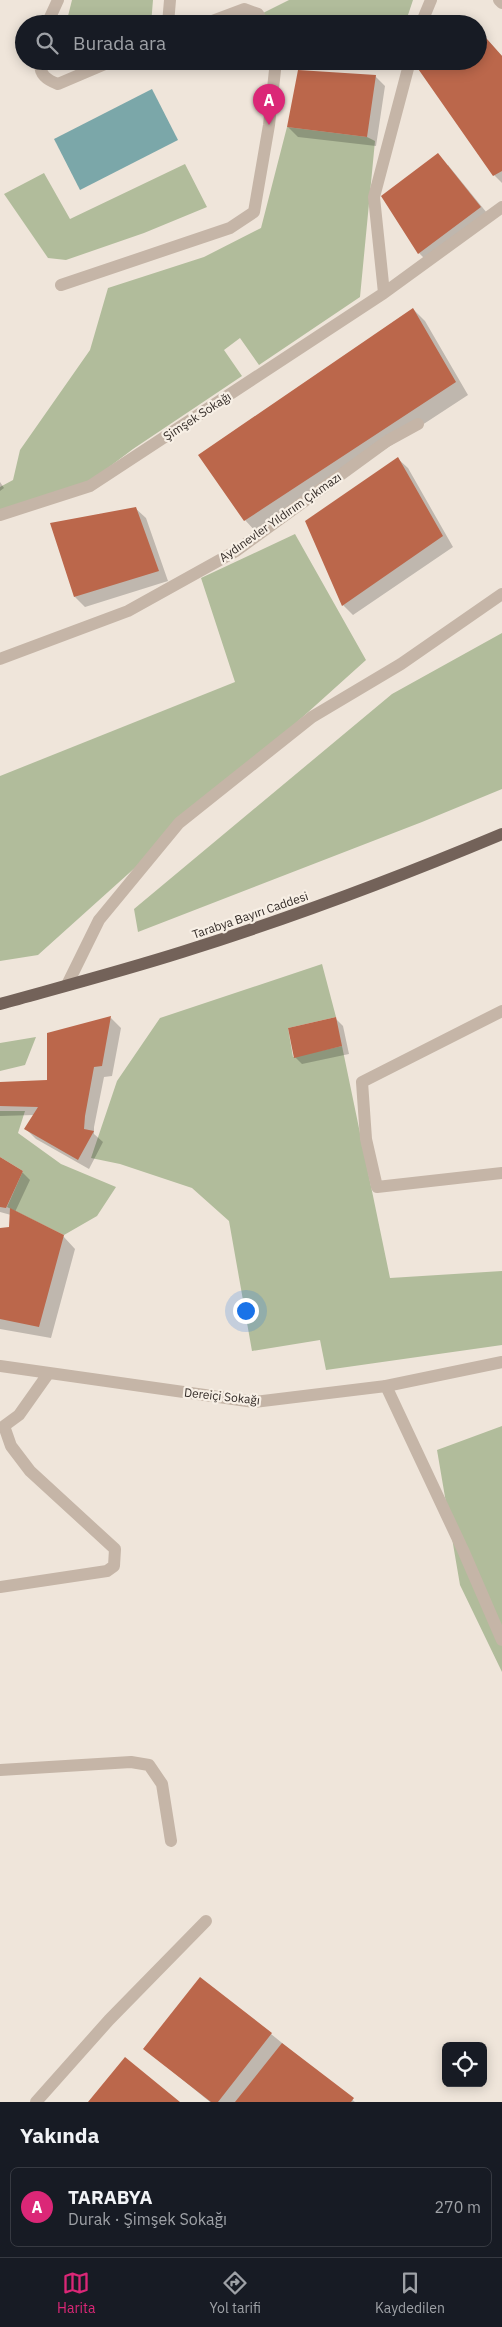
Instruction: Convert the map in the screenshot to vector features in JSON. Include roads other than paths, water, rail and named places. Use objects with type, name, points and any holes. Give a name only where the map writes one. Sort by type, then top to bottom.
[{"type":"main road","name":"Tarabya Bayırı Caddesi","points":[[0,1004],[180,953],[286,918],[396,878],[502,834]]},
{"type":"street","points":[[51,15],[58,0]]},
{"type":"street","points":[[169,15],[170,0]]},
{"type":"street","points":[[425,15],[431,0]]},
{"type":"street","points":[[228,15],[244,9],[259,15]]},
{"type":"street","points":[[41,70],[47,80],[58,84],[91,70]]},
{"type":"street","points":[[61,285],[230,228],[254,212],[269,126],[275,70]]},
{"type":"street","points":[[384,293],[374,197],[408,70]]},
{"type":"street","name":"Şimşek Sokağı","points":[[0,515],[90,486],[384,293],[502,207]]},
{"type":"street","name":"Aydınevler Yıldırım Çıkmazı","points":[[0,659],[128,611],[236,551],[387,441],[418,424]]},
{"type":"street","points":[[67,985],[99,920],[179,824],[312,717],[401,664],[502,594]]},
{"type":"street","points":[[502,1011],[362,1082],[366,1139],[377,1187],[502,1173]]},
{"type":"street","name":"Dereiçi Sokağı","points":[[0,1366],[254,1402],[386,1386],[502,1362]]},
{"type":"street","points":[[0,1587],[107,1571],[114,1566],[115,1549],[30,1470],[11,1446],[4,1426],[19,1415],[48,1374]]},
{"type":"street","points":[[386,1386],[459,1542],[502,1640]]},
{"type":"street","points":[[0,1770],[131,1762],[149,1765],[162,1784],[171,1841]]},
{"type":"street","points":[[36,2102],[109,2020],[206,1921]]},
{"type":"water","points":[[152,89],[178,140],[80,190],[54,139]]},
{"type":"place","name":"TARABYA","points":[[269,125]]}]
